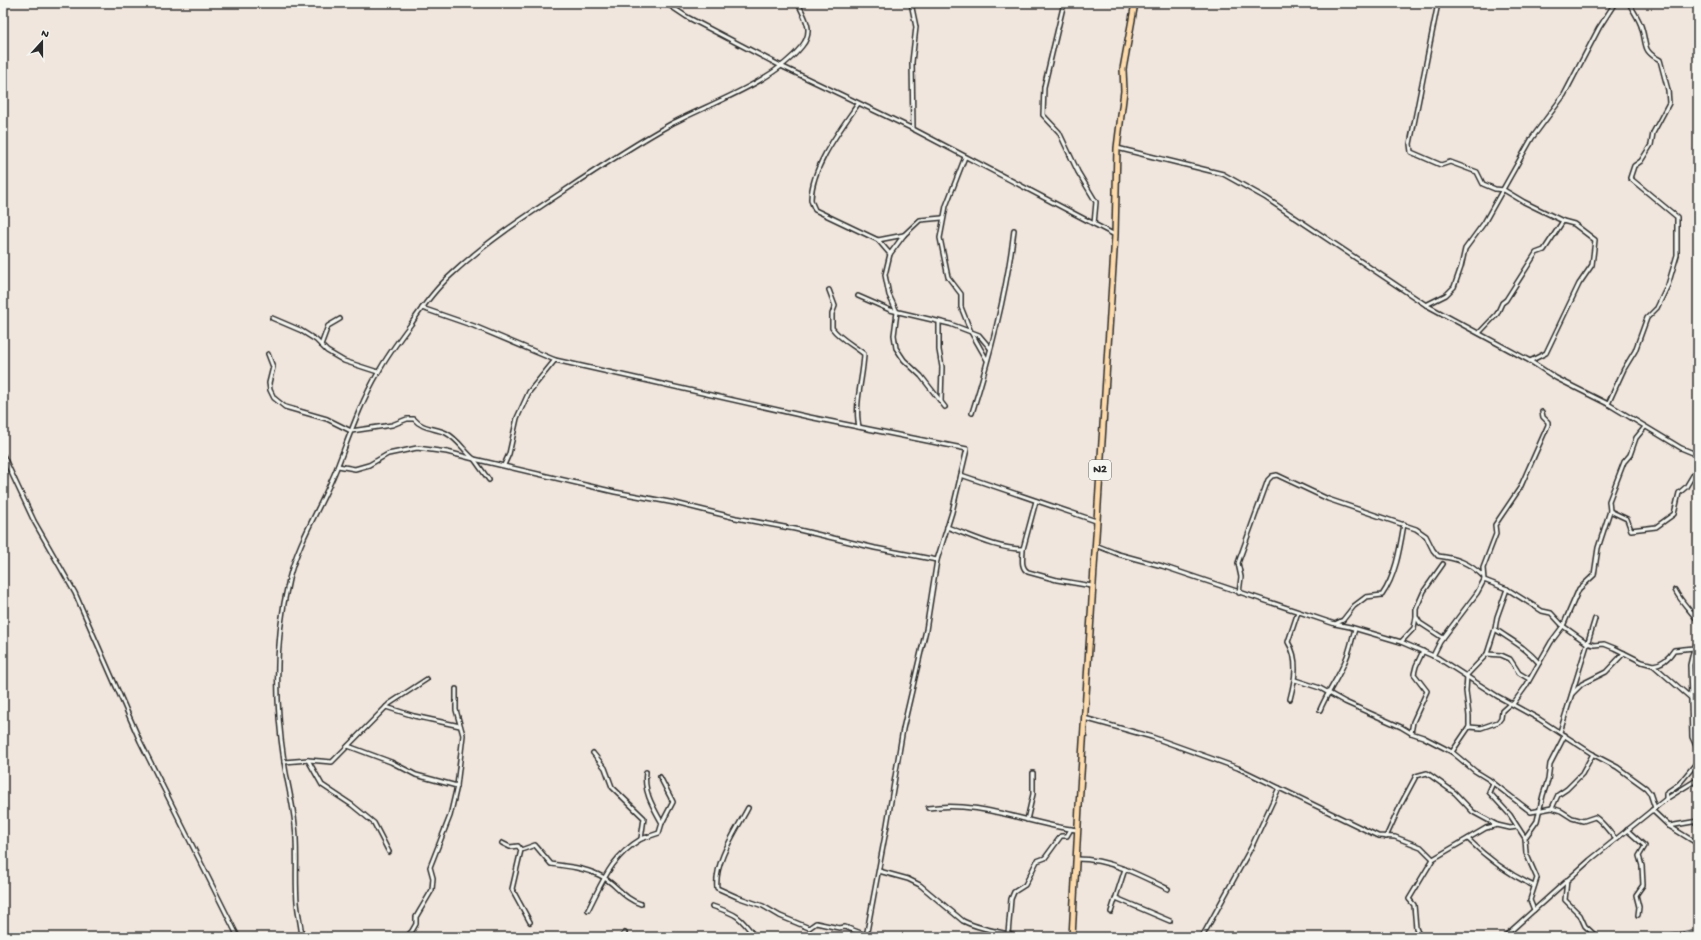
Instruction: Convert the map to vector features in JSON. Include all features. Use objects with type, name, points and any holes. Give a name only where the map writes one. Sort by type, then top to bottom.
[{"type":"highway","name":"N2","points":[[1072,937],[1077,859],[1077,830],[1115,235],[1117,148],[1124,91],[1124,69],[1135,3]]},
{"type":"street","points":[[666,3],[688,17],[781,66],[913,130],[1115,235]]},
{"type":"street","points":[[302,937],[297,903],[297,854],[295,822],[284,762],[279,714],[278,683],[280,637],[286,594],[298,552],[338,466],[351,431],[378,372],[434,291],[451,274],[499,234],[607,162],[672,124],[747,87],[781,66],[803,46],[807,38],[808,21],[798,3]]},
{"type":"street","points":[[911,3],[916,27],[912,62],[913,130]]},
{"type":"street","points":[[1064,3],[1044,87],[1043,115],[1059,132],[1078,172],[1096,202],[1094,224]]},
{"type":"street","points":[[1438,3],[1410,144],[1411,152],[1441,165],[1450,162],[1477,172],[1483,184],[1495,189],[1504,190],[1524,202],[1563,221],[1574,224],[1595,240],[1592,265],[1576,289],[1546,353],[1530,362]]},
{"type":"street","points":[[1426,305],[1446,295],[1454,287],[1465,250],[1484,223],[1504,190],[1532,138],[1564,95],[1599,28],[1614,3]]},
{"type":"street","points":[[1608,404],[1624,369],[1635,351],[1647,318],[1657,308],[1668,285],[1678,255],[1678,217],[1630,178],[1634,166],[1641,160],[1651,145],[1653,133],[1669,103],[1668,90],[1660,60],[1650,55],[1645,47],[1642,28],[1629,3]]},
{"type":"street","points":[[858,104],[826,151],[815,180],[810,200],[815,210],[878,240],[890,254]]},
{"type":"street","points":[[1117,148],[1223,174],[1266,198],[1426,305],[1479,333],[1556,378],[1608,404],[1681,448],[1698,455]]},
{"type":"street","points":[[965,157],[942,218],[940,238],[948,277],[961,294],[961,307],[971,332],[987,360]]},
{"type":"street","points":[[942,218],[920,220],[904,235],[890,254],[885,275],[889,295],[897,312],[894,335],[896,348],[904,360],[921,376],[945,407]]},
{"type":"street","points":[[1479,333],[1497,314],[1502,303],[1506,300],[1536,254],[1544,250],[1563,221]]},
{"type":"street","points":[[972,413],[987,360],[1010,266],[1014,230]]},
{"type":"street","points":[[878,240],[904,235]]},
{"type":"street","points":[[829,290],[835,306],[832,314],[832,328],[838,336],[864,354],[864,371],[856,414],[859,427]]},
{"type":"street","points":[[858,296],[897,312],[939,322],[979,335],[990,348]]},
{"type":"street","points":[[422,308],[474,326],[555,360],[859,427],[967,449],[962,475],[937,560],[926,630],[903,729],[879,871],[866,936],[845,927],[839,928],[816,923],[809,928],[802,926],[763,906],[717,888],[716,881],[721,862],[732,835],[748,808]]},
{"type":"street","points":[[272,318],[300,330],[321,344],[327,351],[344,361],[378,372]]},
{"type":"street","points":[[321,344],[328,326],[340,319]]},
{"type":"street","points":[[939,322],[939,350],[942,367],[941,401]]},
{"type":"street","points":[[268,354],[273,367],[269,383],[274,398],[285,407],[327,420],[351,431],[392,425],[407,419],[414,419],[418,423],[445,433],[457,441],[464,451],[474,459],[490,480]]},
{"type":"street","points":[[504,465],[509,454],[517,418],[529,392],[555,360]]},
{"type":"street","points":[[1433,656],[1443,638],[1460,613],[1477,593],[1484,580],[1483,568],[1496,534],[1495,525],[1520,488],[1548,425],[1548,422],[1543,417],[1542,412]]},
{"type":"street","points":[[1469,727],[1481,728],[1498,722],[1501,718],[1502,711],[1512,704],[1529,680],[1551,642],[1563,626],[1579,589],[1594,575],[1598,548],[1610,511],[1609,501],[1624,462],[1630,455],[1636,438],[1645,427]]},
{"type":"street","points":[[338,466],[356,469],[369,465],[388,454],[417,448],[447,452],[615,492],[675,503],[736,518],[795,529],[875,548],[937,560]]},
{"type":"street","points":[[3,454],[34,520],[75,593],[140,741],[238,937]]},
{"type":"street","points":[[1610,511],[1627,519],[1631,530],[1656,527],[1674,514],[1679,492],[1686,487],[1698,467]]},
{"type":"street","points":[[962,475],[1096,521]]},
{"type":"street","points":[[1239,593],[1241,578],[1238,563],[1268,480],[1272,476],[1277,475],[1328,499],[1416,528],[1426,536],[1433,550],[1438,556],[1454,557],[1477,570],[1483,576]]},
{"type":"street","points":[[1036,501],[1023,549],[1024,570],[1057,580],[1092,586]]},
{"type":"street","points":[[1335,624],[1343,620],[1354,606],[1366,597],[1382,595],[1390,583],[1404,524]]},
{"type":"street","points":[[947,527],[998,546],[1011,549],[1023,549]]},
{"type":"street","points":[[1095,545],[1118,554],[1162,566],[1335,624],[1401,642],[1423,651],[1617,767],[1646,788],[1650,793],[1654,809],[1669,826],[1698,844]]},
{"type":"street","points":[[1401,642],[1414,628],[1416,609],[1424,591],[1443,564]]},
{"type":"street","points":[[1484,580],[1507,589],[1542,611],[1551,613],[1563,626],[1587,643],[1594,645],[1604,644],[1653,665],[1691,698]]},
{"type":"street","points":[[1452,752],[1469,727],[1470,716],[1466,691],[1467,676],[1487,654],[1495,629],[1497,617],[1507,589]]},
{"type":"street","points":[[1675,590],[1680,601],[1692,613],[1698,622]]},
{"type":"street","points":[[1290,699],[1295,680],[1294,650],[1288,642],[1298,612]]},
{"type":"street","points":[[1416,617],[1420,623],[1443,638]]},
{"type":"street","points":[[1560,732],[1595,619]]},
{"type":"street","points":[[1320,710],[1327,693],[1332,687],[1346,659],[1355,629]]},
{"type":"street","points":[[1495,629],[1520,644],[1539,663]]},
{"type":"street","points":[[1698,642],[1694,648],[1690,665],[1692,737],[1698,750]]},
{"type":"street","points":[[1653,665],[1660,665],[1674,650],[1694,648]]},
{"type":"street","points":[[1411,733],[1413,722],[1427,691],[1414,674],[1423,651]]},
{"type":"street","points":[[1571,695],[1582,684],[1606,672],[1624,653]]},
{"type":"street","points":[[1487,654],[1502,655],[1510,659],[1519,673],[1529,680]]},
{"type":"street","points":[[284,762],[308,760],[332,762],[386,708],[427,679]]},
{"type":"street","points":[[1295,680],[1320,688],[1345,702],[1411,733],[1423,737],[1452,752],[1475,771],[1531,812],[1552,808],[1561,811],[1572,818],[1583,821],[1595,817],[1603,822],[1608,831],[1616,839]]},
{"type":"street","points":[[406,937],[416,924],[416,917],[432,890],[433,878],[430,867],[450,816],[457,786],[463,735],[456,710],[456,689]]},
{"type":"street","points":[[386,708],[460,726]]},
{"type":"street","points":[[1084,718],[1152,737],[1238,768],[1378,836],[1395,837],[1421,847],[1433,859]]},
{"type":"street","points":[[1525,838],[1537,822],[1548,780],[1550,764],[1564,735]]},
{"type":"street","points":[[348,746],[391,762],[416,774],[457,786]]},
{"type":"street","points":[[593,753],[605,768],[612,787],[644,818],[641,840]]},
{"type":"street","points":[[1552,808],[1558,794],[1567,789],[1582,774],[1593,754]]},
{"type":"street","points":[[308,760],[322,785],[352,805],[374,823],[388,852]]},
{"type":"street","points":[[1666,800],[1666,793],[1679,784],[1698,761]]},
{"type":"street","points":[[646,772],[645,779],[649,799],[662,823]]},
{"type":"street","points":[[1027,820],[1033,794],[1033,773]]},
{"type":"street","points":[[1386,837],[1398,808],[1416,776],[1427,774],[1455,793],[1473,812],[1496,825],[1510,828],[1517,827]]},
{"type":"street","points":[[588,910],[610,868],[627,848],[641,840],[659,833],[662,823],[673,802],[660,777]]},
{"type":"street","points":[[1504,937],[1567,880],[1627,830],[1666,800],[1698,779]]},
{"type":"street","points":[[1493,783],[1489,792],[1510,815],[1525,838],[1526,853],[1537,878],[1530,900],[1534,910]]},
{"type":"street","points":[[1202,937],[1251,848],[1280,788]]},
{"type":"street","points":[[928,808],[972,808],[1040,824],[1077,830]]},
{"type":"street","points":[[1669,826],[1698,821]]},
{"type":"street","points":[[1420,937],[1416,928],[1414,905],[1410,899],[1433,859],[1486,828],[1496,825]]},
{"type":"street","points":[[1008,934],[1011,899],[1014,892],[1025,885],[1037,861],[1045,858],[1061,836],[1067,836],[1071,829]]},
{"type":"street","points":[[1627,830],[1645,846],[1639,856],[1642,866],[1643,885],[1636,895],[1639,907],[1638,915]]},
{"type":"street","points":[[1468,839],[1484,856],[1496,865],[1517,878],[1534,886]]},
{"type":"street","points":[[502,843],[510,847],[518,846],[522,850]]},
{"type":"street","points":[[522,850],[535,845],[550,864],[571,866],[600,875],[631,902],[641,904]]},
{"type":"street","points":[[522,850],[512,889],[530,922]]},
{"type":"street","points":[[1077,859],[1087,859],[1136,873],[1168,889]]},
{"type":"street","points":[[1112,912],[1125,870]]},
{"type":"street","points":[[879,871],[920,885],[963,921],[985,930],[1018,937]]},
{"type":"street","points":[[1567,880],[1565,900],[1580,915],[1585,926],[1597,937]]},
{"type":"street","points":[[1116,898],[1170,921]]},
{"type":"street","points":[[712,906],[734,914],[743,920],[755,937]]},
{"type":"street","points":[[1671,937],[1698,931]]},
{"type":"street","points":[[992,937],[996,932]]},
{"type":"street","points":[[621,937],[624,933]]}]
